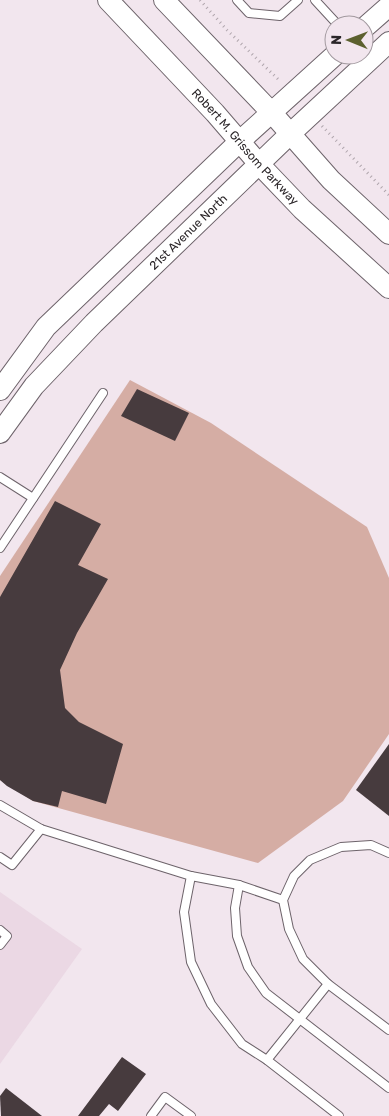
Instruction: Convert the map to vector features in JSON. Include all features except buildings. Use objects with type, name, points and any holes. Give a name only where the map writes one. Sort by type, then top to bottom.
[{"type":"main road","name":"Robert M. Grissom Parkway","points":[[108,0],[240,141],[258,164],[302,209],[389,288]]},
{"type":"main road","points":[[164,0],[272,113],[331,180],[389,234]]},
{"type":"main road","points":[[374,19],[389,6]]},
{"type":"main road","name":"21st Avenue North","points":[[0,433],[34,386],[87,330],[258,164],[389,42]]},
{"type":"main road","points":[[0,390],[46,327],[240,141],[324,65]]},
{"type":"lane","points":[[237,0],[249,13],[280,16],[298,0]]},
{"type":"lane","points":[[315,0],[329,15]]},
{"type":"lane","points":[[0,548],[103,393]]},
{"type":"lane","points":[[0,477],[33,498]]},
{"type":"lane","points":[[0,805],[41,829],[191,876],[239,885],[284,900]]},
{"type":"lane","points":[[0,857],[12,865],[41,829]]},
{"type":"lane","points":[[389,853],[371,845],[341,847],[310,860],[294,876],[284,900],[289,929],[303,959],[328,984],[389,1030]]},
{"type":"lane","points":[[191,876],[184,912],[191,962],[211,1004],[242,1044],[267,1060],[339,1116]]},
{"type":"lane","points":[[239,885],[235,908],[237,936],[248,966],[266,993],[389,1088]]},
{"type":"lane","points":[[0,930],[7,936],[0,945]]},
{"type":"lane","points":[[267,1060],[328,984]]},
{"type":"lane","points":[[152,1116],[165,1097],[191,1116]]},
{"type":"shaded area","points":[[130,380],[211,423],[367,527],[389,578],[389,734],[343,801],[258,863],[33,801],[0,780],[0,576]]},
{"type":"shaded area","points":[[0,892],[82,949],[0,1064]]}]
